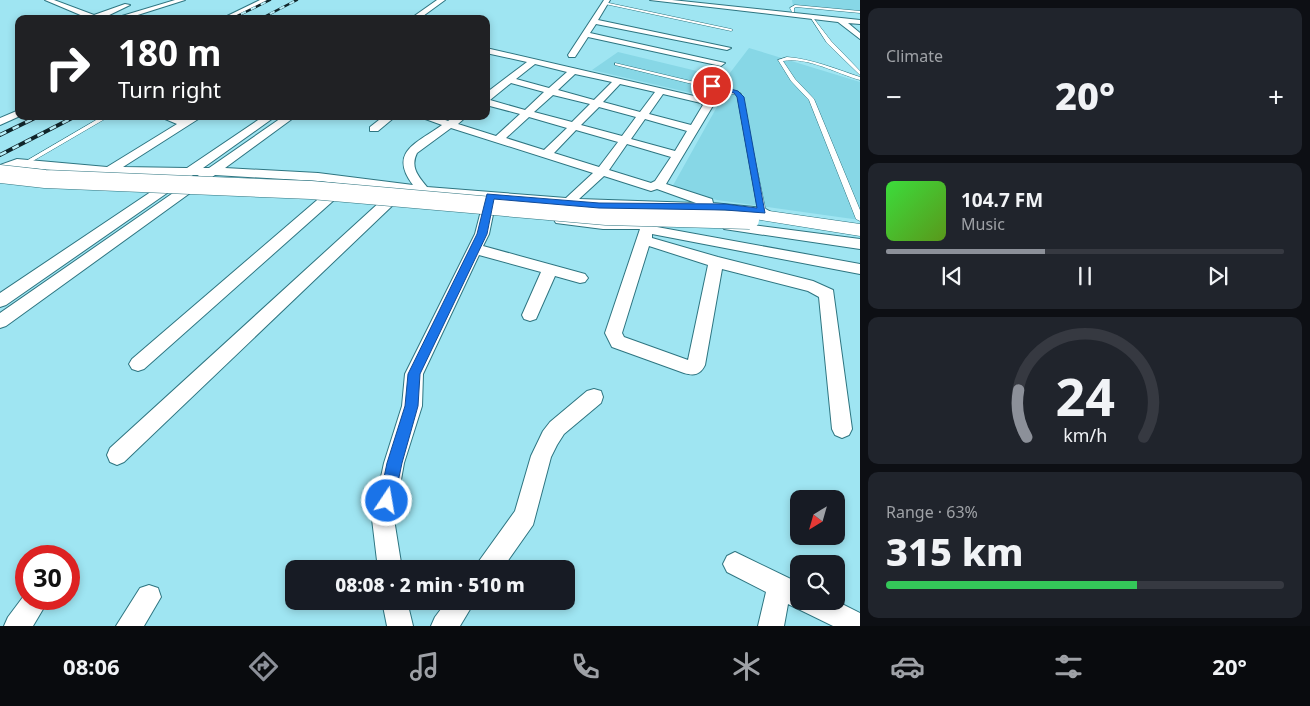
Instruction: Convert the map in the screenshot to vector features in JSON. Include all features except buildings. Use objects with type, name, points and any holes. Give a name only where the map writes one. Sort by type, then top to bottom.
[{"type":"street","points":[[48,0],[88,15]]},
{"type":"street","points":[[130,15],[182,0]]},
{"type":"street","points":[[233,15],[265,0]]},
{"type":"street","points":[[420,15],[442,0]]},
{"type":"street","points":[[653,0],[860,18]]},
{"type":"street","points":[[683,0],[860,22]]},
{"type":"street","points":[[103,15],[134,1],[154,8]]},
{"type":"street","points":[[63,6],[79,2]]},
{"type":"street","points":[[572,55],[606,2]]},
{"type":"street","points":[[435,15],[451,4]]},
{"type":"street","points":[[840,20],[860,38]]},
{"type":"street","points":[[594,21],[727,48]]},
{"type":"street","points":[[848,28],[860,29]]},
{"type":"street","points":[[586,34],[721,63]]},
{"type":"street","points":[[434,120],[651,187],[657,185],[710,104],[491,51]]},
{"type":"street","points":[[490,95],[534,61]]},
{"type":"street","points":[[498,140],[574,70]]},
{"type":"street","points":[[509,80],[694,129]]},
{"type":"street","points":[[546,155],[618,81]]},
{"type":"street","points":[[568,203],[601,172],[661,91]]},
{"type":"street","points":[[490,103],[678,155]]},
{"type":"street","points":[[0,122],[15,115]]},
{"type":"street","points":[[174,120],[186,124]]},
{"type":"street","points":[[108,171],[192,120]]},
{"type":"street","points":[[0,301],[265,120]]},
{"type":"street","points":[[0,322],[285,120]]},
{"type":"street","points":[[374,129],[386,120]]},
{"type":"street","points":[[423,190],[409,172],[408,157],[412,151],[457,120]]},
{"type":"street","points":[[0,172],[12,164],[24,164],[108,171],[210,172],[318,178],[423,190],[603,225],[860,269]]},
{"type":"street","points":[[0,166],[51,174],[314,184],[604,210],[717,211],[860,225]]},
{"type":"street","points":[[0,172],[45,179],[311,190],[606,216],[753,215],[860,230]]},
{"type":"street","points":[[0,181],[181,193],[274,193],[387,203],[568,203],[720,207]]},
{"type":"street","points":[[657,185],[720,207],[860,237]]},
{"type":"street","points":[[138,364],[328,198]]},
{"type":"street","points":[[117,455],[387,203]]},
{"type":"street","points":[[389,560],[383,520],[394,463],[412,406],[414,374],[482,234],[489,204]]},
{"type":"street","points":[[646,232],[732,227],[860,244]]},
{"type":"street","points":[[646,232],[613,333],[614,338],[618,342],[684,366],[692,368],[696,365],[716,262]]},
{"type":"street","points":[[646,232],[716,262],[813,287],[827,294],[842,429]]},
{"type":"street","points":[[475,249],[580,278]]},
{"type":"street","points":[[530,315],[550,270]]},
{"type":"street","points":[[494,560],[525,517],[541,456],[550,438],[557,428],[594,397]]},
{"type":"street","points":[[735,564],[789,591],[771,626]]},
{"type":"street","points":[[129,626],[149,597]]},
{"type":"street","points":[[17,626],[29,610]]},
{"type":"street","points":[[396,610],[400,626]]},
{"type":"street","points":[[444,626],[456,610]]},
{"type":"street","points":[[827,610],[860,626]]},
{"type":"lane","points":[[606,2],[731,30]]},
{"type":"lane","points":[[793,11],[792,8],[795,6],[860,12]]},
{"type":"lane","points":[[810,16],[829,42],[860,74]]},
{"type":"lane","points":[[860,78],[798,60],[785,58],[780,60],[793,80],[811,99],[860,219]]},
{"type":"lane","points":[[617,64],[739,94],[753,215]]},
{"type":"lane","points":[[24,164],[100,120]]},
{"type":"shaded area","points":[[792,0],[860,0],[860,13],[793,6]]},
{"type":"shaded area","points":[[749,48],[860,82],[860,220],[717,200],[671,189],[718,105],[713,98],[592,70],[618,52],[726,78]]},
{"type":"railway","points":[[239,15],[270,0]]},
{"type":"railway","points":[[268,15],[297,0]]},
{"type":"railway","points":[[0,135],[31,120]]},
{"type":"railway","points":[[0,155],[68,120]]},
{"type":"route","points":[[387,501],[394,463],[412,406],[414,374],[482,234],[490,196],[599,206],[725,207],[762,212],[741,97],[736,92],[712,86]]}]
